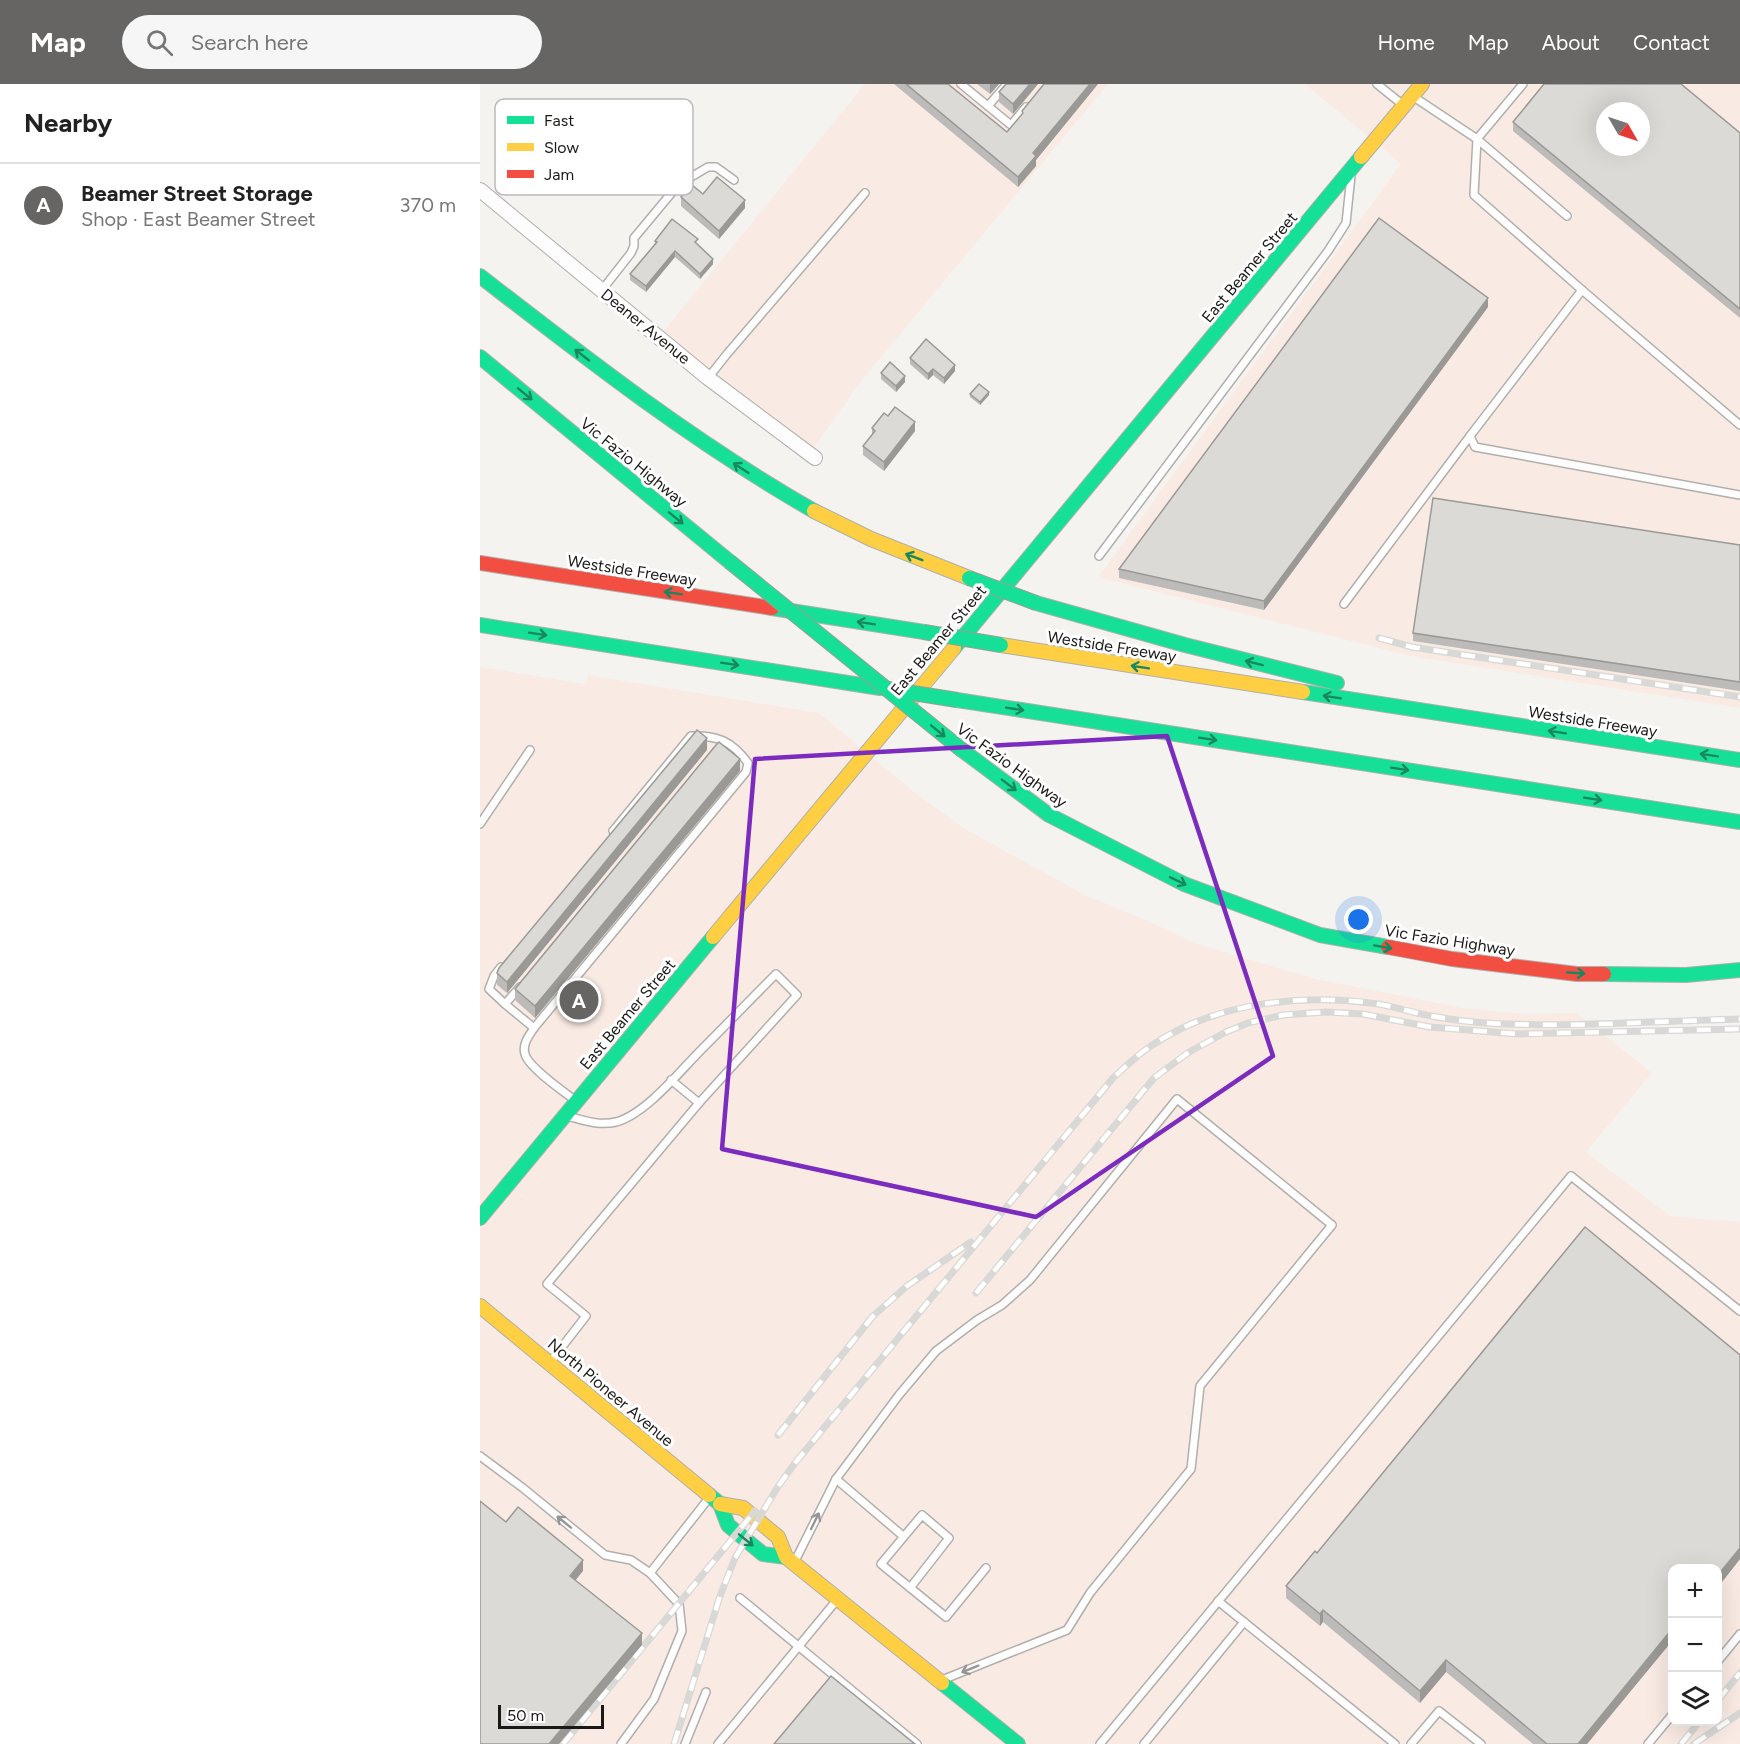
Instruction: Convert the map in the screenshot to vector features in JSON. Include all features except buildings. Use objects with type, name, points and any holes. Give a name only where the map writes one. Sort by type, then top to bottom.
[{"type":"main road","name":"East Beamer Street","points":[[480,1218],[1422,84]]},
{"type":"main road","points":[[480,276],[652,408],[765,483],[816,512],[888,546],[1036,603],[1142,634],[1345,685],[1452,715]]},
{"type":"main road","name":"Vic Fazio Highway","points":[[480,357],[962,750],[1049,815],[1184,884],[1320,935],[1452,959],[1576,974],[1686,975],[1740,970]]},
{"type":"main road","name":"Westside Freeway","points":[[480,563],[1740,760]]},
{"type":"main road","points":[[480,625],[1740,822]]},
{"type":"main road","name":"North Pioneer Avenue","points":[[480,1306],[716,1500],[743,1508],[778,1537],[790,1560],[1018,1744]]},
{"type":"main road","name":"North Pioneer Avenue","points":[[716,1500],[728,1525],[763,1554],[790,1560]]},
{"type":"street","name":"Deaner Avenue","points":[[480,190],[708,378],[815,458]]},
{"type":"lane","points":[[961,84],[970,87],[1011,125],[1031,100]]},
{"type":"lane","points":[[988,106],[1007,84]]},
{"type":"lane","points":[[1377,84],[1477,139],[1567,216]]},
{"type":"lane","points":[[1523,84],[1477,139],[1474,195],[1740,426]]},
{"type":"lane","points":[[693,176],[708,167],[716,168],[734,180]]},
{"type":"lane","points":[[1099,556],[1340,233],[1346,223],[1352,168]]},
{"type":"lane","points":[[708,378],[866,194]]},
{"type":"lane","points":[[602,290],[631,252],[634,238],[670,195]]},
{"type":"lane","points":[[1344,604],[1546,334],[1582,290]]},
{"type":"lane","points":[[1470,436],[1475,447],[1740,495]]},
{"type":"lane","points":[[576,1101],[529,1064],[524,1052],[526,1041],[534,1028],[746,771],[748,763],[742,754],[723,739],[706,735],[691,736],[608,837]]},
{"type":"lane","points":[[716,748],[723,739]]},
{"type":"lane","points":[[480,824],[530,750]]},
{"type":"lane","points":[[509,957],[494,976],[489,989],[534,1028]]},
{"type":"lane","points":[[549,1363],[586,1316],[547,1284],[699,1103],[797,995],[776,974],[637,1113],[616,1122],[597,1124],[564,1115]]},
{"type":"lane","points":[[505,1004],[528,977]]},
{"type":"lane","points":[[671,1080],[699,1103]]},
{"type":"lane","points":[[790,1560],[836,1479],[899,1395],[936,1351],[977,1320],[1002,1305],[1029,1280],[1177,1099],[1332,1225],[1200,1386],[1191,1469],[1090,1593],[1067,1630],[940,1681]]},
{"type":"lane","points":[[1105,1742],[1218,1601],[1570,1176],[1740,1311]]},
{"type":"lane","points":[[480,1456],[605,1555],[632,1560],[650,1573],[679,1604],[682,1631],[654,1699],[621,1744]]},
{"type":"lane","points":[[836,1479],[903,1536]]},
{"type":"lane","points":[[650,1573],[716,1500]]},
{"type":"lane","points":[[910,1588],[949,1538],[921,1515],[881,1564],[910,1588],[946,1617],[986,1568]]},
{"type":"lane","points":[[740,1598],[917,1744]]},
{"type":"lane","points":[[718,1744],[837,1599]]},
{"type":"lane","points":[[1218,1601],[1395,1744]]},
{"type":"lane","points":[[1144,1744],[1244,1622]]},
{"type":"lane","points":[[1722,1656],[1740,1634]]},
{"type":"lane","points":[[685,1744],[706,1692]]},
{"type":"lane","points":[[1411,1744],[1440,1711],[1481,1744]]},
{"type":"lane","points":[[1648,1744],[1668,1720]]},
{"type":"highlighted area","points":[[1167,736],[1273,1056],[1036,1217],[722,1149],[755,759]]},
{"type":"shaded area","points":[[865,84],[1108,84],[862,380],[809,454],[662,333]]},
{"type":"shaded area","points":[[1305,84],[1740,84],[1740,708],[1410,656],[1098,577],[1401,164]]},
{"type":"shaded area","points":[[480,667],[586,684],[588,675],[819,713],[914,792],[965,829],[1085,895],[1197,944],[1316,979],[1462,1008],[1525,1014],[1577,1013],[1652,1073],[1586,1152],[1670,1216],[1740,1222],[1740,1744],[480,1744]]},
{"type":"railway","points":[[1379,638],[1412,647],[1740,697]]},
{"type":"railway","points":[[674,1744],[720,1596],[735,1558],[777,1488],[795,1463],[1113,1078],[1146,1050],[1176,1031],[1203,1019],[1231,1010],[1290,1001],[1320,1000],[1378,1004],[1425,1015],[1479,1023],[1581,1024],[1740,1019]]},
{"type":"railway","points":[[976,1293],[1154,1078],[1189,1052],[1248,1023],[1283,1015],[1326,1012],[1363,1014],[1430,1027],[1517,1034],[1740,1029]]},
{"type":"railway","points":[[778,1435],[873,1316],[907,1286],[971,1242]]},
{"type":"railway","points":[[563,1744],[755,1511]]},
{"type":"railway","points":[[1722,1695],[1740,1673]]},
{"type":"railway","points":[[1694,1744],[1740,1713]]},
{"type":"railway","points":[[1681,1744],[1696,1726]]},
{"type":"traffic: fast","points":[[954,648],[1361,157]]},
{"type":"traffic: fast","points":[[480,276],[643,400],[770,485],[814,511]]},
{"type":"traffic: fast","points":[[480,357],[730,562]]},
{"type":"traffic: fast","points":[[730,562],[962,750]]},
{"type":"traffic: fast","points":[[969,578],[1036,603]]},
{"type":"traffic: fast","points":[[1036,603],[1185,645],[1337,683]]},
{"type":"traffic: fast","points":[[772,608],[924,632]]},
{"type":"traffic: fast","points":[[480,625],[880,688]]},
{"type":"traffic: fast","points":[[924,632],[1001,645]]},
{"type":"traffic: fast","points":[[888,689],[957,700]]},
{"type":"traffic: fast","points":[[1303,692],[1740,760]]},
{"type":"traffic: fast","points":[[957,700],[1740,822]]},
{"type":"traffic: fast","points":[[962,750],[1049,815],[1184,884],[1320,935],[1388,947]]},
{"type":"traffic: fast","points":[[480,1218],[713,937]]},
{"type":"traffic: fast","points":[[1604,974],[1686,975],[1740,970]]},
{"type":"traffic: fast","points":[[709,1495],[720,1504],[728,1525],[763,1554],[786,1557]]},
{"type":"traffic: fast","points":[[942,1683],[1018,1744]]},
{"type":"traffic: slow","points":[[1361,157],[1422,84]]},
{"type":"traffic: slow","points":[[814,511],[871,539],[969,578]]},
{"type":"traffic: slow","points":[[1001,645],[1303,692]]},
{"type":"traffic: slow","points":[[713,937],[954,648]]},
{"type":"traffic: slow","points":[[480,1306],[709,1495]]},
{"type":"traffic: slow","points":[[720,1504],[743,1508],[778,1537],[786,1557],[942,1683]]},
{"type":"traffic: jam","points":[[480,563],[772,608]]},
{"type":"traffic: jam","points":[[1388,947],[1452,959],[1577,974],[1604,974]]},
{"type":"place","name":"Beamer Street Storage","points":[[579,1000]]}]
